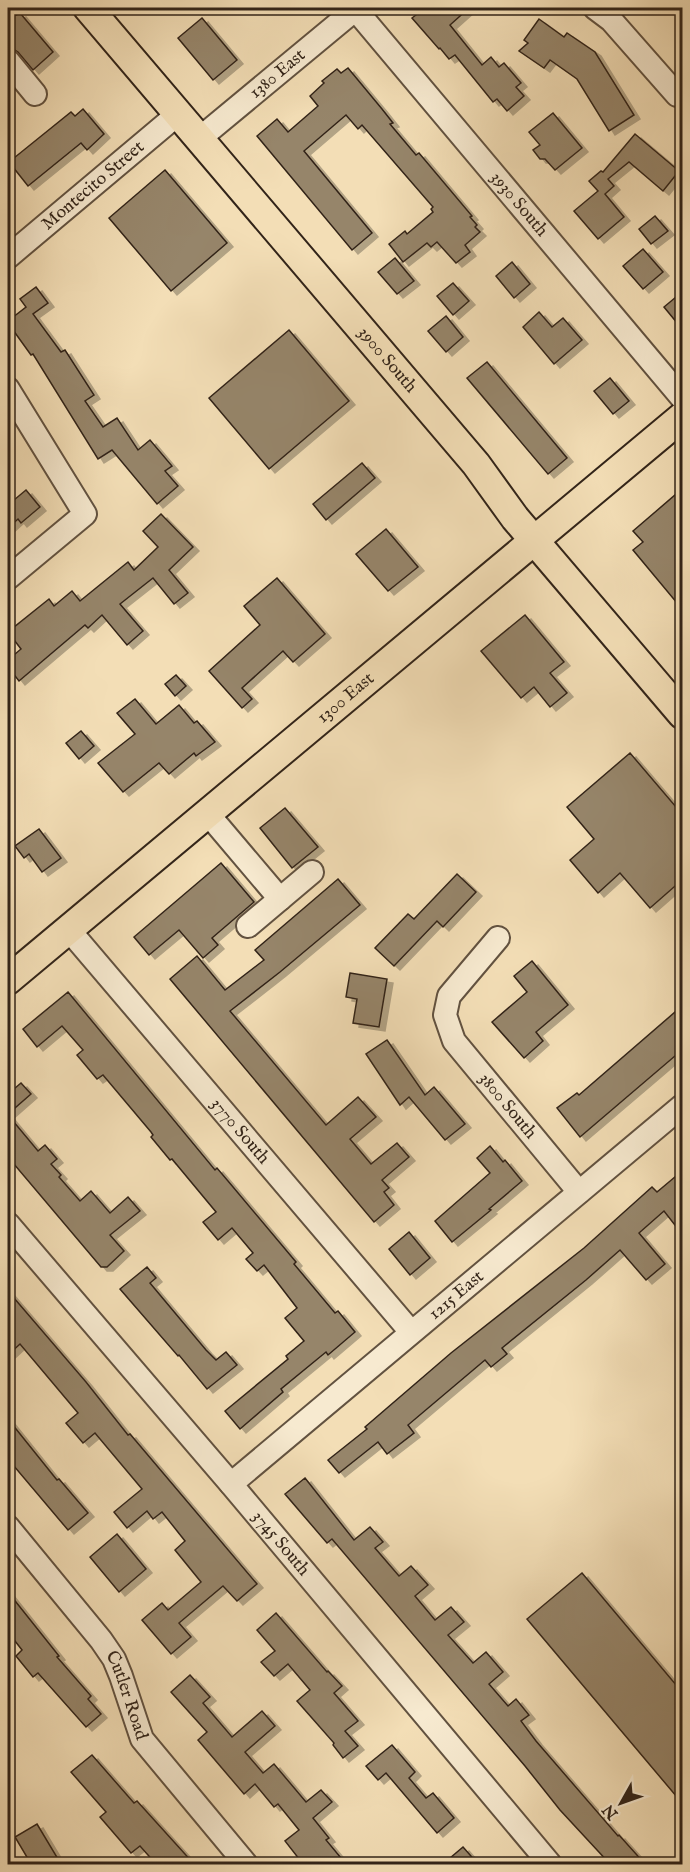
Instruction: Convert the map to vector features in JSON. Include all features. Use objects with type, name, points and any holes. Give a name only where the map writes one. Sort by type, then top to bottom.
[{"type":"main road","name":"3900 South","points":[[88,8],[476,464],[515,518],[682,714]]},
{"type":"main road","name":"1300 East","points":[[8,980],[682,417]]},
{"type":"street","name":"1380 East","points":[[199,139],[356,8]]},
{"type":"street","name":"3930 South","points":[[356,8],[682,398]]},
{"type":"street","points":[[596,8],[617,26],[677,95]]},
{"type":"street","points":[[8,61],[35,94]]},
{"type":"street","name":"Montecito Street","points":[[8,257],[178,114]]},
{"type":"street","points":[[8,389],[85,514],[8,578]]},
{"type":"street","points":[[208,814],[280,899]]},
{"type":"street","points":[[248,926],[312,872]]},
{"type":"street","name":"3770 South","points":[[69,930],[411,1332]]},
{"type":"street","name":"3800 South","points":[[498,938],[449,996],[445,1015],[454,1041],[579,1192]]},
{"type":"street","name":"1215 East","points":[[231,1484],[682,1106]]},
{"type":"street","name":"3745 South","points":[[8,1224],[231,1484],[545,1863]]},
{"type":"street","name":"Cutler Road","points":[[8,1527],[114,1659],[142,1739],[246,1864]]},
{"type":"building","points":[[8,8],[16,15],[20,13],[53,52],[33,70],[18,52],[8,48]]},
{"type":"building","points":[[425,8],[469,8],[450,25],[482,65],[491,57],[499,67],[504,63],[521,83],[516,87],[524,96],[507,111],[497,99],[493,102],[455,55],[449,59],[412,18]]},
{"type":"building","points":[[202,18],[237,60],[213,80],[178,38]]},
{"type":"building","points":[[539,19],[564,37],[567,33],[595,52],[634,115],[609,131],[577,79],[550,60],[544,68],[519,51],[528,43],[524,40]]},
{"type":"building","points":[[348,68],[393,123],[390,124],[416,155],[419,153],[477,225],[475,227],[480,232],[465,245],[470,252],[456,263],[437,242],[431,247],[427,243],[403,262],[389,244],[405,231],[407,234],[433,212],[431,209],[433,207],[362,125],[358,129],[346,115],[304,151],[372,233],[352,250],[257,136],[277,119],[288,132],[318,106],[310,96],[324,83],[322,81],[337,69],[341,73]]},
{"type":"building","points":[[83,109],[104,134],[87,150],[81,143],[28,186],[9,162],[71,112],[75,116]]},
{"type":"building","points":[[553,113],[582,148],[555,170],[545,159],[540,159],[533,150],[540,145],[529,132]]},
{"type":"building","points":[[635,134],[679,171],[663,191],[629,162],[608,179],[614,186],[605,194],[624,217],[598,239],[574,211],[598,191],[589,181],[601,171],[603,172]]},
{"type":"building","points":[[165,170],[227,243],[171,291],[109,218]]},
{"type":"building","points":[[655,216],[668,231],[651,244],[639,229]]},
{"type":"building","points":[[643,249],[663,272],[643,289],[623,266]]},
{"type":"building","points":[[395,258],[414,281],[397,294],[378,272]]},
{"type":"building","points":[[512,262],[530,284],[514,298],[496,276]]},
{"type":"building","points":[[453,283],[469,301],[453,315],[437,296]]},
{"type":"building","points":[[36,287],[48,303],[33,314],[61,352],[65,350],[94,395],[85,401],[103,427],[117,418],[138,450],[150,440],[172,466],[165,471],[178,486],[157,504],[112,450],[98,459],[33,354],[31,355],[8,323],[26,307],[20,299]]},
{"type":"building","points":[[682,292],[682,329],[664,307]]},
{"type":"building","points":[[539,312],[552,327],[563,318],[582,340],[554,364],[523,327]]},
{"type":"building","points":[[446,316],[463,337],[446,352],[428,331]]},
{"type":"building","points":[[289,330],[349,401],[269,469],[209,398]]},
{"type":"building","points":[[487,362],[567,458],[548,474],[467,378]]},
{"type":"building","points":[[610,378],[629,401],[613,414],[594,391]]},
{"type":"building","points":[[362,463],[375,478],[326,520],[313,504]]},
{"type":"building","points":[[682,489],[682,609],[633,550],[643,542],[633,531]]},
{"type":"building","points":[[26,490],[40,507],[21,523],[18,519],[8,528],[8,505]]},
{"type":"building","points":[[161,514],[193,547],[169,570],[188,593],[174,604],[153,578],[120,604],[143,631],[127,645],[102,615],[88,628],[85,625],[19,681],[8,667],[8,660],[21,649],[8,632],[49,599],[54,606],[72,591],[80,601],[128,562],[134,570],[158,547],[143,531]]},
{"type":"building","points":[[386,529],[418,567],[388,591],[356,554]]},
{"type":"building","points":[[277,578],[325,634],[293,662],[283,651],[242,688],[252,699],[242,708],[209,671],[260,625],[244,606]]},
{"type":"building","points":[[525,615],[564,662],[550,673],[567,693],[550,707],[534,687],[521,698],[481,651]]},
{"type":"building","points":[[176,675],[186,686],[175,696],[165,684]]},
{"type":"building","points":[[135,699],[156,724],[179,705],[194,723],[197,721],[215,742],[196,756],[194,753],[169,774],[159,763],[123,792],[98,763],[135,734],[117,713]]},
{"type":"building","points":[[81,731],[94,746],[79,759],[66,743]]},
{"type":"building","points":[[630,753],[682,814],[682,880],[650,908],[620,873],[598,893],[570,860],[594,839],[567,807]]},
{"type":"building","points":[[285,808],[318,847],[292,868],[260,828]]},
{"type":"building","points":[[39,829],[61,858],[42,872],[29,854],[24,858],[15,846]]},
{"type":"building","points":[[221,863],[254,902],[212,938],[218,945],[203,958],[179,930],[149,955],[134,937]]},
{"type":"building","points":[[457,874],[476,892],[443,927],[437,921],[394,966],[375,948],[408,914],[414,919]]},
{"type":"building","points":[[338,879],[360,905],[230,1011],[326,1125],[358,1097],[376,1117],[350,1139],[371,1164],[397,1143],[409,1157],[382,1180],[389,1188],[384,1192],[394,1205],[374,1222],[170,979],[197,956],[225,990],[264,960],[255,950]]},
{"type":"building","points":[[532,961],[568,1005],[536,1032],[543,1041],[524,1058],[492,1022],[527,992],[514,976]]},
{"type":"building","points":[[350,973],[387,979],[379,1027],[353,1023],[357,999],[346,997]]},
{"type":"building","points":[[68,992],[215,1170],[217,1168],[296,1262],[294,1264],[335,1313],[338,1311],[355,1332],[328,1355],[326,1352],[281,1389],[283,1392],[240,1429],[225,1411],[288,1359],[286,1356],[304,1341],[285,1318],[297,1308],[264,1265],[257,1271],[246,1259],[253,1253],[232,1228],[218,1240],[203,1222],[216,1212],[151,1137],[153,1135],[151,1132],[103,1075],[97,1079],[77,1055],[83,1050],[62,1026],[37,1047],[23,1029]]},
{"type":"building","points":[[682,1006],[682,1050],[580,1137],[557,1108],[577,1093],[579,1095]]},
{"type":"building","points":[[387,1040],[425,1095],[434,1087],[465,1124],[445,1140],[409,1097],[400,1105],[366,1054]]},
{"type":"building","points":[[21,1083],[31,1094],[8,1114],[8,1094]]},
{"type":"building","points":[[8,1115],[38,1151],[45,1145],[57,1159],[51,1164],[80,1201],[91,1191],[110,1213],[128,1197],[140,1211],[110,1235],[124,1251],[107,1267],[101,1267],[8,1157]]},
{"type":"building","points":[[490,1146],[522,1181],[452,1242],[435,1221],[490,1173],[477,1158]]},
{"type":"building","points":[[682,1171],[682,1234],[664,1211],[639,1233],[665,1264],[646,1280],[620,1250],[502,1348],[507,1354],[491,1367],[485,1360],[408,1425],[414,1433],[387,1454],[378,1442],[339,1473],[328,1460],[367,1429],[365,1427],[451,1353],[584,1248],[652,1187],[657,1192]]},
{"type":"building","points":[[409,1232],[430,1258],[410,1275],[389,1249]]},
{"type":"building","points":[[147,1267],[156,1278],[150,1283],[206,1350],[216,1360],[226,1352],[237,1365],[207,1389],[120,1289]]},
{"type":"building","points":[[8,1291],[128,1435],[130,1434],[257,1584],[237,1601],[223,1586],[179,1623],[191,1637],[171,1654],[142,1620],[162,1603],[168,1610],[201,1582],[175,1550],[185,1541],[162,1512],[153,1519],[147,1511],[127,1528],[114,1512],[142,1489],[95,1433],[83,1443],[66,1423],[78,1413],[20,1344],[8,1355]]},
{"type":"building","points":[[8,1419],[57,1480],[59,1479],[88,1513],[68,1530],[8,1459]]},
{"type":"building","points":[[305,1478],[354,1540],[370,1527],[383,1542],[375,1548],[399,1576],[411,1566],[428,1585],[415,1596],[435,1620],[451,1607],[464,1622],[448,1635],[473,1663],[486,1652],[503,1672],[489,1684],[508,1706],[516,1699],[529,1715],[521,1721],[536,1741],[645,1864],[610,1864],[560,1810],[332,1539],[327,1543],[285,1494]]},
{"type":"building","points":[[117,1534],[146,1569],[119,1592],[90,1557]]},
{"type":"building","points":[[582,1573],[682,1692],[682,1803],[527,1619]]},
{"type":"building","points":[[8,1592],[59,1656],[57,1657],[91,1696],[88,1699],[101,1714],[86,1727],[38,1673],[33,1677],[16,1656],[22,1650],[8,1632]]},
{"type":"building","points":[[276,1613],[342,1686],[334,1693],[358,1721],[345,1731],[358,1746],[343,1758],[333,1745],[334,1743],[297,1701],[310,1690],[288,1664],[274,1676],[261,1662],[275,1651],[257,1630]]},
{"type":"building","points":[[190,1675],[210,1697],[203,1703],[232,1737],[262,1711],[275,1726],[245,1752],[263,1773],[274,1764],[306,1802],[321,1790],[332,1802],[313,1818],[329,1838],[326,1840],[346,1864],[303,1864],[285,1841],[299,1830],[278,1804],[274,1807],[255,1784],[244,1794],[198,1740],[207,1732],[171,1692]]},
{"type":"building","points":[[392,1745],[415,1772],[409,1778],[426,1798],[433,1793],[454,1818],[437,1833],[386,1773],[378,1780],[366,1766]]},
{"type":"building","points":[[92,1755],[134,1803],[137,1801],[194,1864],[156,1864],[140,1846],[131,1853],[100,1817],[106,1812],[71,1772]]},
{"type":"building","points":[[37,1824],[61,1864],[31,1864],[15,1837]]},
{"type":"building","points":[[463,1847],[478,1864],[443,1864]]}]
